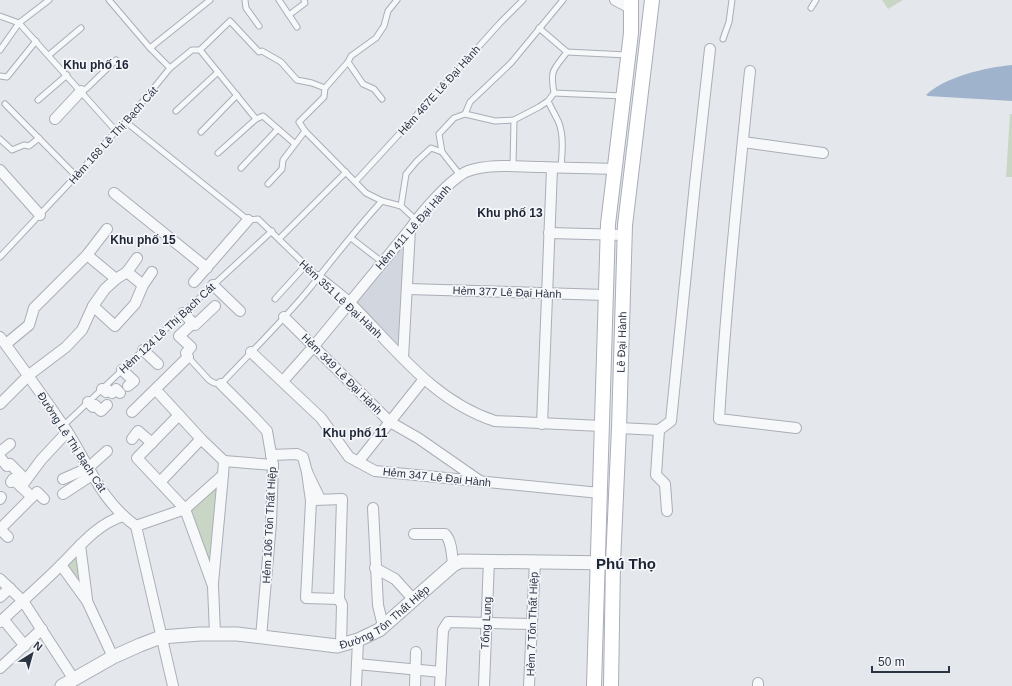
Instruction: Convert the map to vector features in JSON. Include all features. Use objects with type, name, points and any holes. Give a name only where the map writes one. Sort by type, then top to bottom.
[{"type":"main road","name":"Lê Đại Hành","points":[[611,686],[613,563],[625,235],[652,0]]},
{"type":"main road","name":"Lê Đại Hành","points":[[594,686],[608,235],[614,169],[631,33],[632,4]]},
{"type":"main road","points":[[602,426],[619,428]]},
{"type":"street","points":[[615,0],[632,4]]},
{"type":"street","points":[[619,428],[659,430],[671,421],[710,50]]},
{"type":"street","points":[[750,71],[723,352],[719,419],[796,428]]},
{"type":"street","points":[[55,119],[81,91]]},
{"type":"street","points":[[743,142],[823,153]]},
{"type":"street","name":"Hẻm 411 Lê Đại Hành","points":[[283,381],[314,346],[416,220],[449,185],[460,176],[468,171],[479,168],[513,166],[614,169]]},
{"type":"street","points":[[542,424],[549,233],[556,168]]},
{"type":"street","points":[[0,170],[40,215]]},
{"type":"street","points":[[114,193],[207,268]]},
{"type":"street","points":[[194,282],[248,220]]},
{"type":"street","points":[[3,340],[29,325],[34,308],[87,255],[107,229]]},
{"type":"street","points":[[403,358],[408,289],[410,229]]},
{"type":"street","points":[[549,233],[625,235]]},
{"type":"street","points":[[87,255],[116,279]]},
{"type":"street","points":[[0,404],[29,375],[66,347],[82,330],[93,306],[105,289],[127,272],[138,258]]},
{"type":"street","points":[[127,272],[143,285]]},
{"type":"street","points":[[93,306],[115,326],[135,304],[143,285],[152,272]]},
{"type":"street","name":"Hẻm 351 Lê Đại Hành","points":[[318,277],[349,303],[424,379],[452,401],[480,416],[495,421],[602,426]]},
{"type":"street","points":[[214,285],[240,311]]},
{"type":"street","name":"Hẻm 377 Lê Đại Hành","points":[[408,289],[606,295]]},
{"type":"street","points":[[183,313],[195,325],[215,306]]},
{"type":"street","name":"Hẻm 349 Lê Đại Hành","points":[[284,317],[390,422],[418,438],[482,482]]},
{"type":"street","points":[[132,412],[188,357],[186,353],[191,347],[179,336],[193,322]]},
{"type":"street","name":"Đường Lê Thị Bạch Cát","points":[[3,340],[29,375],[65,429],[96,482],[123,516],[136,526]]},
{"type":"street","points":[[143,350],[158,364]]},
{"type":"street","name":"Hẻm 347 Lê Đại Hành","points":[[250,352],[283,381],[321,418],[349,456],[374,471],[600,494]]},
{"type":"street","points":[[122,370],[134,381],[128,386]]},
{"type":"street","points":[[358,462],[424,379]]},
{"type":"street","name":"Hẻm 106 Tôn Thất Hiệp","points":[[221,384],[267,431],[272,460],[271,524],[261,637]]},
{"type":"street","points":[[102,389],[106,392],[108,390],[112,393],[116,389],[120,392]]},
{"type":"street","points":[[156,390],[201,439],[224,461],[272,460],[297,454],[303,457],[315,500],[306,598],[339,599]]},
{"type":"street","points":[[88,402],[93,407],[95,405],[101,412],[107,405]]},
{"type":"street","points":[[179,415],[137,458],[185,509],[213,586]]},
{"type":"street","points":[[24,484],[65,429]]},
{"type":"street","points":[[659,430],[656,475],[665,484],[667,511]]},
{"type":"street","points":[[132,439],[138,432],[152,443]]},
{"type":"street","points":[[160,482],[201,439]]},
{"type":"street","points":[[0,452],[10,444]]},
{"type":"street","points":[[63,494],[90,471],[107,452]]},
{"type":"street","points":[[215,634],[213,586],[224,461]]},
{"type":"street","points":[[2,464],[7,466],[10,464],[32,497]]},
{"type":"street","points":[[62,479],[90,471]]},
{"type":"street","points":[[174,686],[161,637],[136,526],[185,509],[223,475]]},
{"type":"street","points":[[11,482],[13,479],[24,484]]},
{"type":"street","points":[[8,537],[0,530],[37,492],[44,499]]},
{"type":"street","points":[[315,500],[342,499],[339,599],[342,605],[342,645]]},
{"type":"street","points":[[374,508],[375,568],[378,605],[382,626]]},
{"type":"street","points":[[25,646],[2,621],[80,545],[112,519],[123,516]]},
{"type":"street","points":[[414,534],[445,534],[448,537],[450,545],[452,565]]},
{"type":"street","points":[[80,545],[87,600]]},
{"type":"street","name":"Đường Tôn Thất Hiệp","points":[[62,686],[73,678],[113,657],[161,637],[237,634],[330,646],[342,645],[358,640],[379,630],[452,565],[466,560],[613,563]]},
{"type":"street","name":"Tổng Lung","points":[[484,686],[489,560]]},
{"type":"street","name":"Hẻm 7 Tôn Thất Hiệp","points":[[529,686],[534,561]]},
{"type":"street","points":[[61,565],[87,600],[113,657]]},
{"type":"street","points":[[375,568],[396,579],[414,600]]},
{"type":"street","points":[[0,597],[4,583],[23,601],[73,678]]},
{"type":"street","points":[[440,686],[443,630],[448,622],[532,624]]},
{"type":"street","points":[[0,668],[42,630]]},
{"type":"street","points":[[356,686],[358,640]]},
{"type":"street","points":[[415,686],[416,652]]},
{"type":"street","points":[[357,664],[415,668],[441,672]]},
{"type":"lane","points":[[0,50],[19,23],[49,0]]},
{"type":"lane","points":[[109,0],[150,48],[170,68]]},
{"type":"lane","points":[[150,48],[210,0]]},
{"type":"lane","points":[[245,0],[246,8],[259,26]]},
{"type":"lane","points":[[279,0],[297,27]]},
{"type":"lane","points":[[289,15],[305,3],[304,0]]},
{"type":"lane","points":[[397,0],[388,11],[384,26],[376,38],[352,56],[325,88],[324,97],[299,122],[305,131],[356,181],[366,193],[382,202],[401,206],[416,220]]},
{"type":"lane","name":"Hẻm 467E Lê Đại Hành","points":[[356,181],[500,23],[523,0]]},
{"type":"lane","points":[[465,114],[470,102],[511,63],[563,0]]},
{"type":"lane","points":[[723,39],[729,22],[732,0]]},
{"type":"lane","points":[[811,8],[816,0]]},
{"type":"lane","points":[[0,16],[19,23],[116,131]]},
{"type":"lane","name":"Hẻm 168 Lê Thị Bạch Cát","points":[[0,257],[126,122],[170,68],[192,50],[200,50],[230,21],[258,52],[262,51],[281,62],[297,80],[312,83],[325,88]]},
{"type":"lane","points":[[49,55],[81,28]]},
{"type":"lane","points":[[539,28],[567,52],[628,55]]},
{"type":"lane","points":[[0,76],[7,77],[36,41]]},
{"type":"lane","points":[[200,50],[256,119]]},
{"type":"lane","points":[[460,176],[442,152],[439,134],[454,118],[465,114],[495,122],[514,120],[539,107],[548,101],[554,93],[551,78],[554,69],[567,52]]},
{"type":"lane","points":[[81,91],[86,89],[116,60]]},
{"type":"lane","points":[[348,62],[363,84],[374,90],[382,99]]},
{"type":"lane","points":[[176,111],[218,72]]},
{"type":"lane","points":[[38,100],[67,75]]},
{"type":"lane","points":[[554,93],[623,96]]},
{"type":"lane","points":[[201,132],[237,95]]},
{"type":"lane","points":[[548,101],[561,130],[562,142],[556,168]]},
{"type":"lane","points":[[5,104],[76,176]]},
{"type":"lane","points":[[218,153],[256,119],[263,116],[294,143]]},
{"type":"lane","points":[[513,166],[514,120]]},
{"type":"lane","name":"Hẻm 351 Lê Đại Hành","points":[[126,122],[248,220],[258,219],[318,277]]},
{"type":"lane","points":[[241,168],[278,129]]},
{"type":"lane","points":[[268,184],[282,169],[283,160],[294,143],[305,131]]},
{"type":"lane","points":[[0,139],[12,150],[24,145],[29,146],[39,138]]},
{"type":"lane","points":[[401,206],[406,174],[431,148],[442,152]]},
{"type":"lane","points":[[279,239],[346,172]]},
{"type":"lane","points":[[188,357],[209,380],[214,383],[221,384],[284,317],[351,238],[359,226],[382,202]]},
{"type":"lane","name":"Hẻm 124 Lê Thị Bạch Cát","points":[[65,429],[88,402],[272,231]]},
{"type":"lane","points":[[351,238],[382,262]]},
{"type":"lane","points":[[275,299],[305,266]]},
{"type":"shaded area","points":[[403,240],[400,347],[354,301]]},
{"type":"green space","points":[[882,0],[903,0],[888,9]]},
{"type":"green space","points":[[1010,114],[1012,114],[1012,177],[1006,177]]},
{"type":"green space","points":[[219,483],[212,572],[191,508]]},
{"type":"green space","points":[[77,548],[83,590],[63,561]]},
{"type":"water","points":[[1012,65],[1012,101],[926,95],[944,83],[966,74]]},
{"type":"district","name":"Khu phố 16","points":[[96,65]]},
{"type":"district","name":"Khu phố 13","points":[[510,213]]},
{"type":"district","name":"Khu phố 15","points":[[143,240]]},
{"type":"district","name":"Khu phố 11","points":[[355,433]]},
{"type":"district","name":"Phú Thọ","points":[[626,564]]}]
